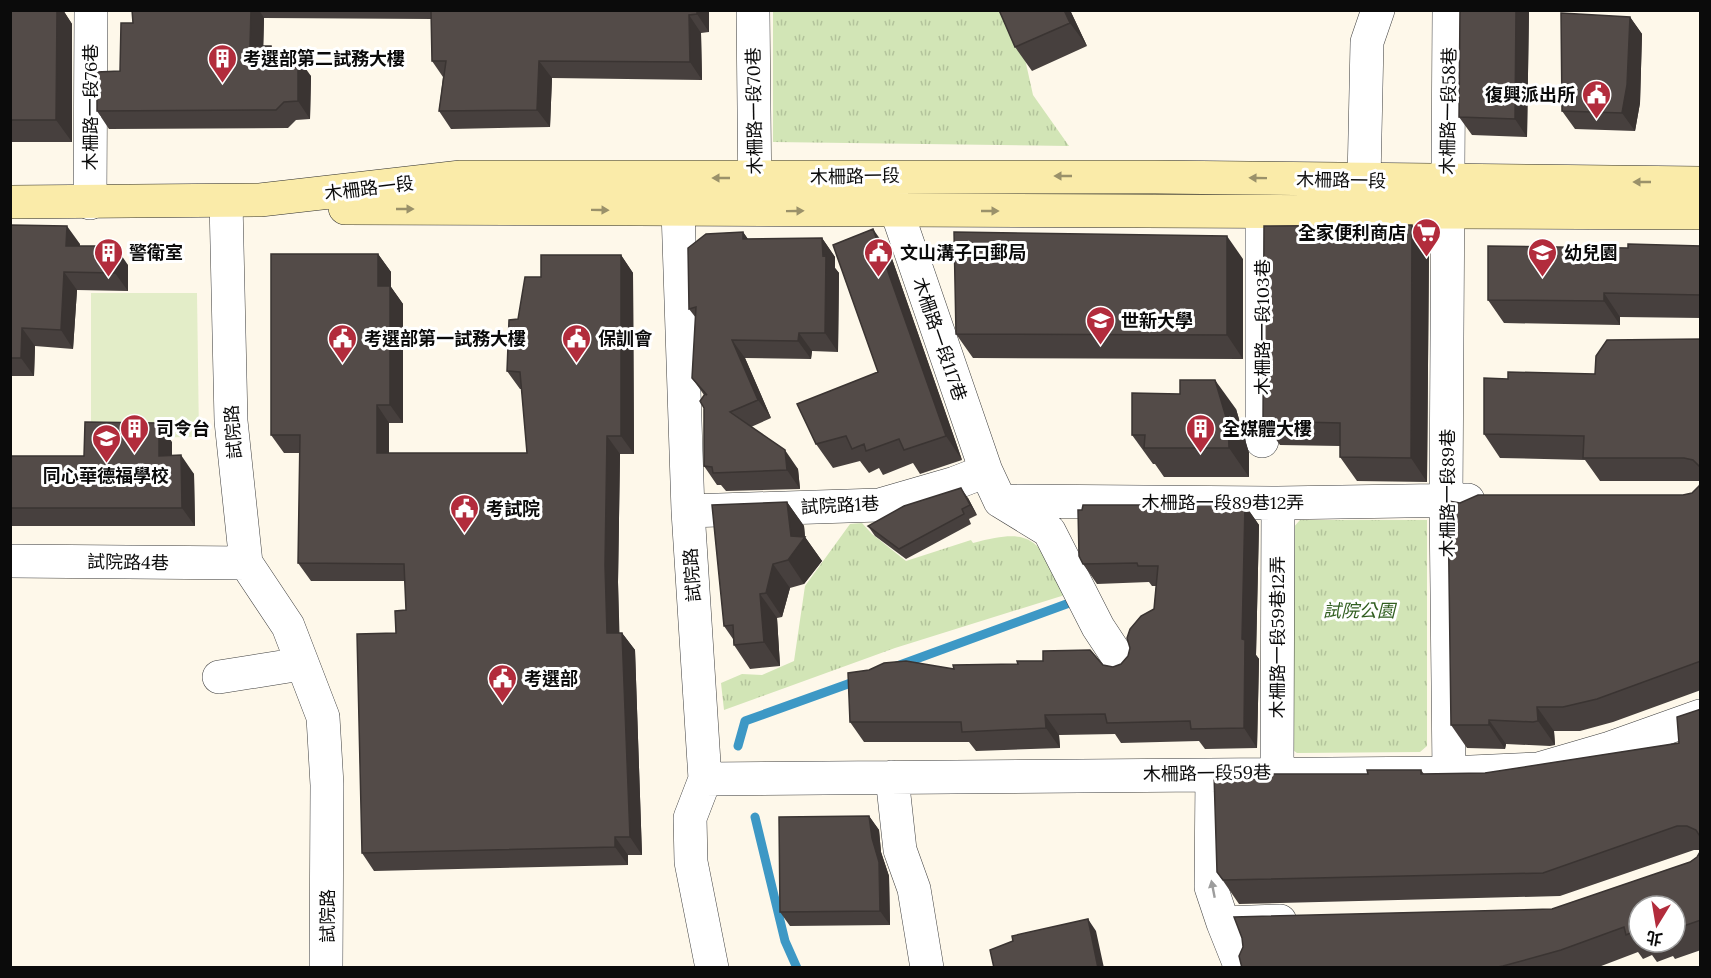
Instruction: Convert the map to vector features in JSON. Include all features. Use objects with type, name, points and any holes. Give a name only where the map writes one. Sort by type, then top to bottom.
[{"type":"main road","name":"木柵路一段","points":[[10,216],[226,208],[260,200],[461,177],[885,176],[1364,180],[1447,197],[1701,213]]},
{"type":"main road","name":"木柵路一段","points":[[10,202],[226,208],[1262,212],[1447,197],[1701,183]]},
{"type":"street","name":"木柵路一段76巷","points":[[90,203],[91,10]]},
{"type":"street","name":"木柵路一段70巷","points":[[753,10],[755,211]]},
{"type":"street","points":[[1364,180],[1367,42],[1378,10]]},
{"type":"street","name":"木柵路一段58巷","points":[[1447,197],[1449,10]]},
{"type":"street","name":"木柵路一段117巷","points":[[885,176],[986,471],[1000,501]]},
{"type":"street","name":"試院路","points":[[676,178],[688,511],[705,779],[690,818],[691,862],[712,968]]},
{"type":"street","name":"木柵路一段89巷","points":[[1447,197],[1446,501],[1449,773]]},
{"type":"street","name":"試院路","points":[[226,208],[231,421],[246,563],[288,626],[323,717],[327,785],[326,968]]},
{"type":"street","name":"木柵路一段103巷","points":[[1262,212],[1262,441]]},
{"type":"street","name":"試院路1巷","points":[[688,511],[879,505],[955,483],[986,471]]},
{"type":"street","name":"木柵路一段89巷12弄","points":[[1000,501],[1278,503],[1494,500]]},
{"type":"street","points":[[1000,501],[1049,531],[1098,627],[1125,668]]},
{"type":"street","name":"木柵路一段59巷12弄","points":[[1277,772],[1278,503]]},
{"type":"street","name":"試院路4巷","points":[[10,561],[246,563]]},
{"type":"street","points":[[219,677],[301,664]]},
{"type":"street","name":"木柵路一段59巷","points":[[705,779],[1212,775],[1277,772],[1449,773],[1538,769],[1610,748],[1701,716]]},
{"type":"street","points":[[1212,775],[1210,887],[1241,968]]},
{"type":"street","points":[[892,777],[900,850],[914,888],[927,968]]},
{"type":"street","points":[[1222,922],[1305,921]]},
{"type":"green space","points":[[1003,10],[1025,59],[1033,95],[1069,146],[773,142],[773,11]]},
{"type":"green space","points":[[91,293],[197,293],[199,437],[91,438]]},
{"type":"green space","name":"試院公園","points":[[1300,520],[1427,520],[1427,746],[1420,752],[1297,753],[1290,748],[1292,529]]},
{"type":"green space","points":[[862,523],[906,561],[971,540],[973,543],[1011,536],[1023,538],[1033,543],[1041,551],[1068,594],[895,648],[724,710],[721,683],[742,674],[762,675],[794,661],[805,586],[850,524]]},
{"type":"building","points":[[10,10],[57,10],[56,120],[10,120]]},
{"type":"building","points":[[132,10],[251,10],[250,46],[271,46],[271,58],[298,58],[298,101],[284,102],[276,110],[97,111],[97,72],[120,71],[121,23],[133,23]]},
{"type":"building","points":[[431,10],[697,10],[697,14],[689,15],[690,62],[539,61],[537,110],[439,111],[446,61],[432,61]]},
{"type":"building","points":[[999,10],[1064,10],[1070,23],[1015,47]]},
{"type":"building","points":[[1460,10],[1516,10],[1515,119],[1459,117]]},
{"type":"building","points":[[1561,13],[1630,17],[1627,85],[1622,113],[1562,111]]},
{"type":"building","points":[[10,225],[67,226],[66,246],[115,246],[115,273],[64,272],[61,330],[22,328],[21,358],[10,358]]},
{"type":"building","points":[[1412,225],[1411,458],[1340,457],[1340,423],[1263,421],[1264,226]]},
{"type":"building","points":[[873,229],[946,436],[904,450],[899,439],[866,451],[864,444],[852,449],[846,436],[816,444],[797,404],[878,372],[833,245]]},
{"type":"building","points":[[743,232],[743,239],[822,238],[823,256],[826,255],[825,333],[799,333],[798,341],[732,340],[758,400],[730,412],[785,450],[787,470],[713,473],[712,467],[704,466],[704,408],[700,401],[705,394],[707,395],[692,378],[696,307],[689,309],[688,248],[706,234]]},
{"type":"building","points":[[954,232],[1227,236],[1227,335],[956,334]]},
{"type":"building","points":[[1628,244],[1701,246],[1701,295],[1604,293],[1604,301],[1488,300],[1488,246],[1628,248]]},
{"type":"building","points":[[271,254],[378,254],[378,286],[390,286],[390,405],[377,405],[377,453],[527,453],[520,372],[507,371],[509,320],[518,319],[525,277],[541,277],[541,255],[621,255],[621,436],[607,436],[605,565],[607,633],[622,633],[630,837],[615,837],[615,847],[362,853],[357,634],[396,633],[395,611],[406,610],[404,564],[298,563],[300,435],[271,435]]},
{"type":"building","points":[[1701,339],[1701,470],[1693,460],[1684,458],[1583,458],[1584,436],[1484,434],[1484,378],[1508,379],[1508,372],[1595,374],[1596,356],[1607,340]]},
{"type":"building","points":[[1180,380],[1215,380],[1228,424],[1229,448],[1144,448],[1145,435],[1132,435],[1132,393],[1180,394]]},
{"type":"building","points":[[85,422],[159,423],[159,456],[181,455],[182,508],[10,508],[10,456],[84,456]]},
{"type":"building","points":[[1701,482],[1701,661],[1597,699],[1563,707],[1537,707],[1538,721],[1489,720],[1489,725],[1451,725],[1448,501],[1460,503],[1478,495],[1683,495],[1692,493]]},
{"type":"building","points":[[961,488],[970,505],[962,509],[964,514],[899,549],[868,526],[904,506]]},
{"type":"building","points":[[787,502],[791,536],[805,537],[788,560],[773,564],[766,593],[760,594],[764,642],[734,645],[733,625],[724,626],[712,505]]},
{"type":"building","points":[[1083,505],[1245,505],[1242,639],[1245,640],[1244,728],[1191,729],[1190,721],[1107,723],[1105,714],[1045,715],[1046,728],[962,732],[961,722],[850,722],[848,673],[869,670],[884,663],[906,661],[954,669],[953,665],[1018,664],[1017,661],[1043,661],[1043,651],[1090,650],[1103,665],[1113,667],[1121,664],[1128,656],[1130,648],[1127,638],[1130,629],[1141,616],[1154,609],[1158,566],[1138,566],[1137,563],[1083,564],[1079,556],[1078,510],[1082,510]]},
{"type":"building","points":[[1701,709],[1701,838],[1696,830],[1687,826],[1677,826],[1543,873],[1223,880],[1217,872],[1214,774],[1368,774],[1367,770],[1421,770],[1421,774],[1485,773],[1679,743],[1677,717]]},
{"type":"building","points":[[869,816],[879,862],[880,911],[780,912],[779,817]]},
{"type":"building","points":[[1701,850],[1701,920],[1687,925],[1687,894],[1627,894],[1627,935],[1624,927],[1561,950],[1503,966],[1492,968],[1242,968],[1239,956],[1243,947],[1242,938],[1234,917],[1552,909],[1690,862]]},
{"type":"building","points":[[1088,919],[1098,968],[994,968],[990,950],[1013,941],[1012,936]]},
{"type":"waterway","points":[[897,666],[1072,602]]},
{"type":"waterway","points":[[738,746],[745,721],[859,680]]},
{"type":"waterway","points":[[755,817],[785,941],[797,968]]},
{"type":"place","name":"考選部第二試務大樓","points":[[222,84]]},
{"type":"place","name":"復興派出所","points":[[1596,120]]},
{"type":"place","name":"全家便利商店","points":[[1427,258]]},
{"type":"place","name":"警衛室","points":[[108,278]]},
{"type":"place","name":"文山溝子口郵局","points":[[879,278]]},
{"type":"place","name":"幼兒園","points":[[1543,278]]},
{"type":"place","name":"世新大學","points":[[1100,346]]},
{"type":"place","name":"考選部第一試務大樓","points":[[343,364]]},
{"type":"place","name":"保訓會","points":[[577,364]]},
{"type":"place","name":"司令台","points":[[135,454]]},
{"type":"place","name":"全媒體大樓","points":[[1201,454]]},
{"type":"place","name":"同心華德福學校","points":[[106,464]]},
{"type":"place","name":"考試院","points":[[465,534]]},
{"type":"place","name":"考選部","points":[[503,704]]}]
